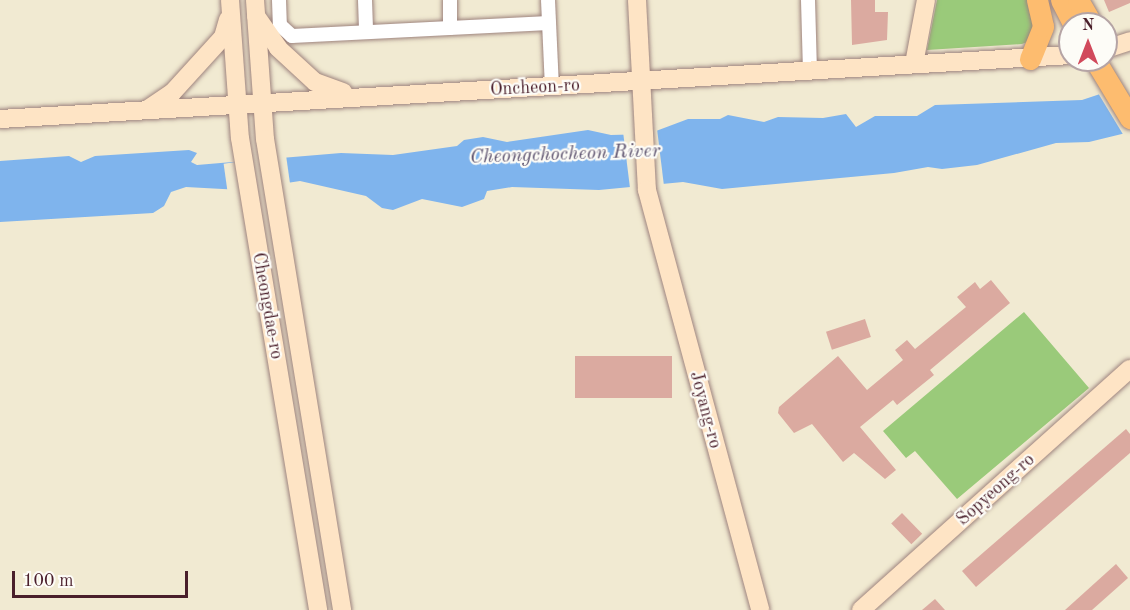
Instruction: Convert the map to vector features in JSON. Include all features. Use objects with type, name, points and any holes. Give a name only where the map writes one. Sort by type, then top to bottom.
[{"type":"main road","points":[[1030,59],[1043,26],[1037,0]]},
{"type":"main road","points":[[1108,72],[1130,94]]},
{"type":"main road","points":[[1111,72],[1130,118]]},
{"type":"street","points":[[279,0],[280,25],[291,36],[549,23]]},
{"type":"street","points":[[365,0],[366,32]]},
{"type":"street","points":[[450,0],[450,28]]},
{"type":"street","points":[[548,0],[552,87]]},
{"type":"street","name":"Joyang-ro","points":[[637,0],[639,82],[651,209],[760,610]]},
{"type":"street","points":[[808,0],[810,72]]},
{"type":"street","points":[[914,64],[926,0]]},
{"type":"street","points":[[147,110],[172,93],[223,37],[231,6]]},
{"type":"street","name":"Cheongdae-ro","points":[[231,6],[240,138],[318,610]]},
{"type":"street","points":[[255,7],[278,48],[315,82],[332,92],[381,95]]},
{"type":"street","name":"Cheongdae-ro","points":[[255,7],[265,139],[342,610]]},
{"type":"street","name":"Oncheon-ro","points":[[0,119],[1058,56]]},
{"type":"street","name":"Sopyeong-ro","points":[[861,610],[1130,369]]},
{"type":"green space","points":[[937,0],[1033,0],[1039,18],[1027,42],[1022,44],[927,50]]},
{"type":"green space","points":[[1024,312],[1089,388],[957,499],[915,451],[906,458],[883,431]]},
{"type":"water","name":"Cheongchocheon River","points":[[1109,91],[1130,132],[1089,142],[1056,143],[977,165],[942,169],[928,167],[894,173],[722,189],[683,182],[599,190],[512,187],[487,191],[484,199],[462,207],[422,199],[393,210],[382,208],[366,196],[300,181],[241,190],[186,187],[171,192],[164,206],[153,213],[0,222],[0,161],[69,156],[81,162],[95,156],[189,150],[197,153],[191,162],[197,165],[341,153],[393,155],[457,146],[464,140],[483,137],[507,142],[588,130],[611,135],[648,134],[688,119],[720,119],[728,115],[764,122],[778,117],[823,118],[846,114],[856,127],[875,116],[917,116],[935,105],[1082,100]]},
{"type":"pier","points":[[1130,81],[1130,135],[1124,136],[1098,93]]},
{"type":"pier","points":[[657,129],[664,187],[630,191],[623,133]]},
{"type":"pier","points":[[286,155],[290,185],[228,193],[224,164]]},
{"type":"building","points":[[851,0],[875,0],[875,12],[888,12],[887,40],[852,45]]},
{"type":"building","points":[[1104,0],[1130,0],[1130,3],[1109,12]]},
{"type":"building","points":[[991,280],[1010,303],[930,370],[934,375],[897,405],[893,400],[860,427],[896,470],[885,479],[854,453],[843,462],[812,424],[794,433],[778,413],[779,407],[838,356],[867,390],[903,360],[895,350],[907,340],[915,349],[966,307],[957,297],[975,282],[980,289]]},
{"type":"building","points":[[865,319],[871,337],[832,350],[826,332]]},
{"type":"building","points":[[575,356],[672,356],[672,398],[575,398]]},
{"type":"building","points":[[1126,429],[1130,434],[1130,453],[976,587],[962,571]]},
{"type":"building","points":[[902,513],[922,534],[911,544],[891,523]]},
{"type":"building","points":[[1116,564],[1128,578],[1092,610],[1065,610]]},
{"type":"building","points":[[935,599],[945,610],[922,610]]}]
